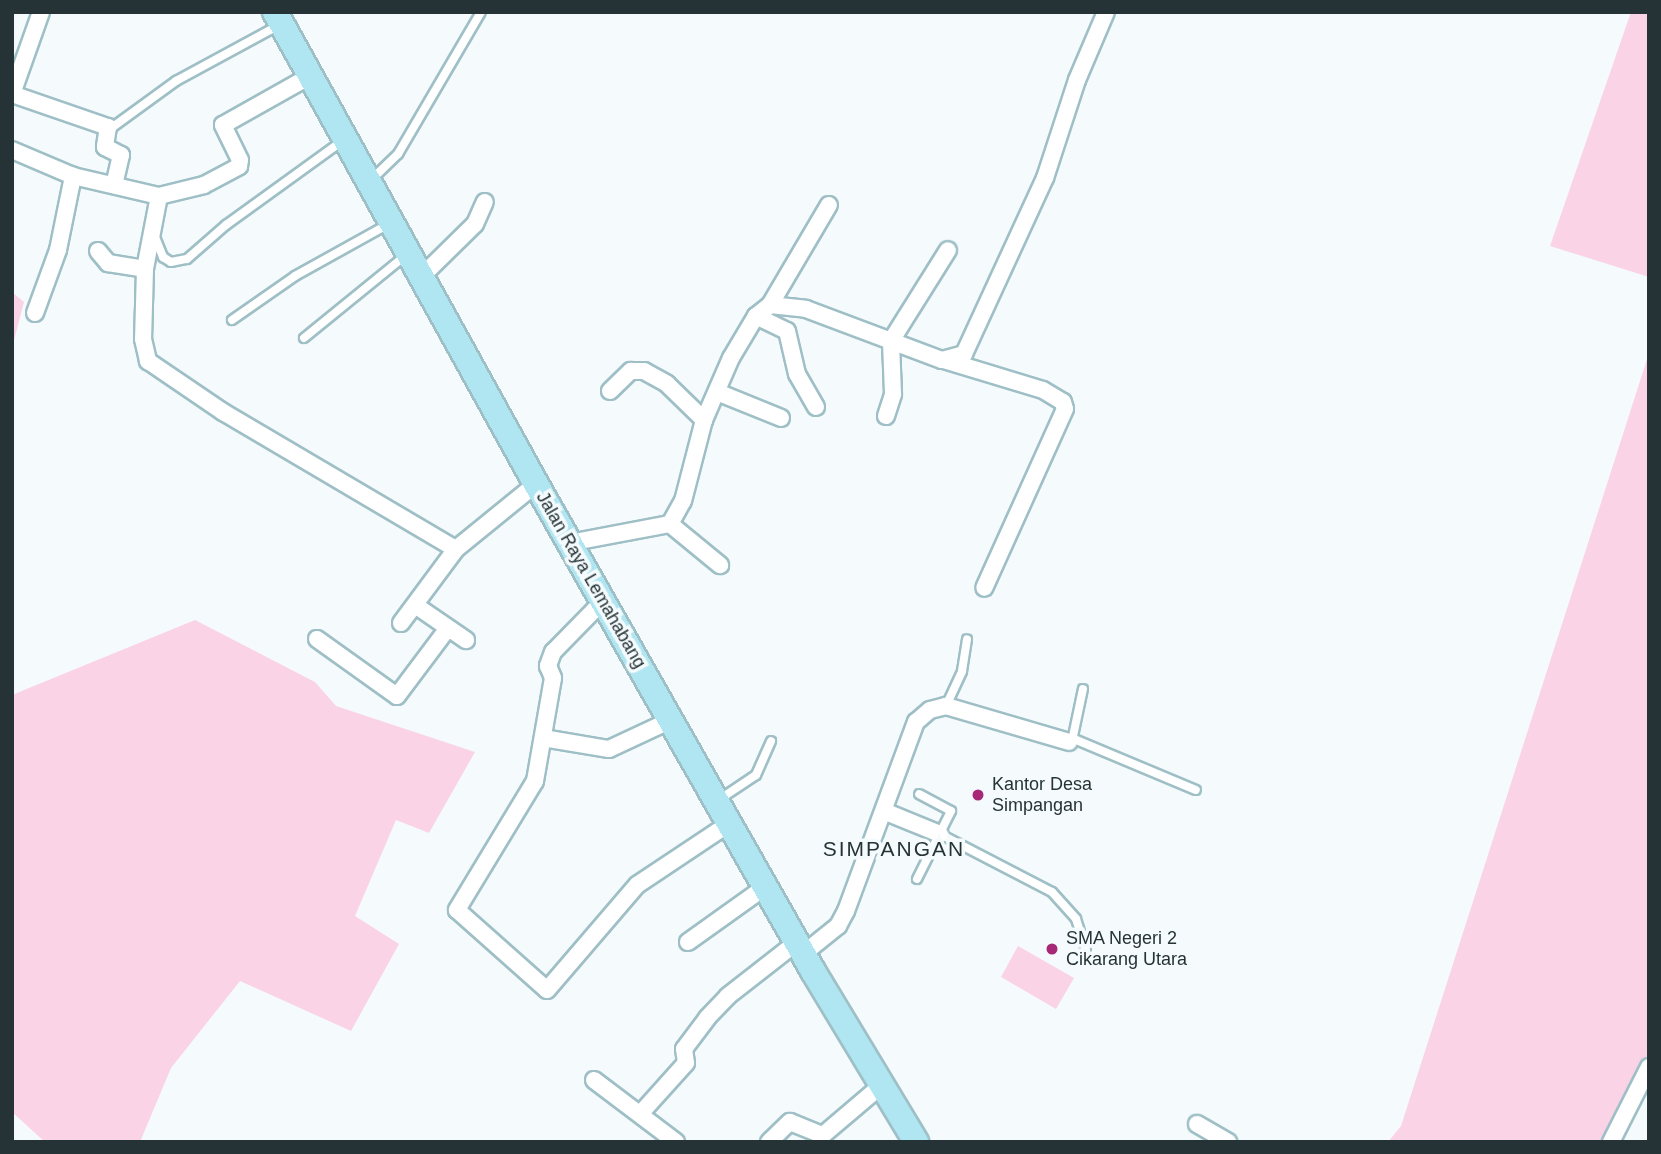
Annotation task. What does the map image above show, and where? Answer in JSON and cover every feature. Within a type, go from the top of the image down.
[{"type":"main road","name":"Jalan Raya Lemahabang","points":[[278,18],[569,543],[800,948],[916,1142]]},
{"type":"street","points":[[41,12],[12,94],[110,129],[105,147],[121,155],[114,185]]},
{"type":"street","points":[[942,360],[964,354],[971,347],[1045,177],[1077,80],[1106,12]]},
{"type":"street","points":[[12,150],[73,176],[159,196],[204,185],[239,166],[240,160],[223,125],[310,76]]},
{"type":"street","points":[[35,313],[58,250],[73,176]]},
{"type":"street","points":[[159,196],[145,269],[143,340],[148,361],[223,412],[456,549]]},
{"type":"street","points":[[420,278],[475,224],[485,202]]},
{"type":"street","points":[[670,524],[682,501],[705,420],[731,358],[756,316],[770,305],[829,205]]},
{"type":"street","points":[[886,416],[893,394],[891,341],[948,250]]},
{"type":"street","points":[[98,251],[108,263],[145,269]]},
{"type":"street","points":[[770,305],[796,306],[942,360],[1043,390],[1063,402],[1065,409],[984,588]]},
{"type":"street","points":[[756,316],[787,331],[797,373],[816,407]]},
{"type":"street","points":[[610,391],[631,371],[643,371],[667,384],[705,420]]},
{"type":"street","points":[[717,392],[781,418]]},
{"type":"street","points":[[401,623],[456,549],[536,484]]},
{"type":"street","points":[[569,543],[670,524]]},
{"type":"street","points":[[670,524],[720,565]]},
{"type":"street","points":[[603,601],[553,652],[543,738],[534,781],[457,910],[547,990],[637,885],[730,823]]},
{"type":"street","points":[[415,606],[467,640]]},
{"type":"street","points":[[317,639],[397,696],[448,628]]},
{"type":"street","points":[[641,1113],[686,1063],[684,1049],[721,1003],[800,948],[838,926],[886,812],[916,722],[930,710],[946,706],[1071,741]]},
{"type":"street","points":[[543,738],[609,749],[671,720]]},
{"type":"street","points":[[886,812],[940,834]]},
{"type":"street","points":[[688,942],[765,887]]},
{"type":"street","points":[[1611,1142],[1645,1085],[1649,1068]]},
{"type":"street","points":[[594,1080],[676,1142]]},
{"type":"street","points":[[769,1142],[790,1122],[823,1135],[882,1086]]},
{"type":"street","points":[[1197,1124],[1228,1142]]},
{"type":"lane","points":[[368,183],[398,154],[481,12]]},
{"type":"lane","points":[[110,129],[176,81],[278,18]]},
{"type":"lane","points":[[152,229],[163,257],[171,262],[187,259],[226,225],[344,140]]},
{"type":"lane","points":[[232,320],[295,276],[390,224]]},
{"type":"lane","points":[[304,338],[407,254]]},
{"type":"lane","points":[[946,706],[962,671],[967,639]]},
{"type":"lane","points":[[1083,689],[1071,741],[1196,790]]},
{"type":"lane","points":[[717,800],[756,775],[771,741]]},
{"type":"lane","points":[[917,879],[950,808],[919,794]]},
{"type":"lane","points":[[940,834],[1052,892],[1076,919],[1086,949]]},
{"type":"shaded area","points":[[1631,12],[1649,12],[1649,277],[1550,246]]},
{"type":"shaded area","points":[[12,292],[24,302],[12,348]]},
{"type":"shaded area","points":[[1649,353],[1649,1051],[1602,1142],[1388,1142],[1401,1126]]},
{"type":"shaded area","points":[[195,620],[315,682],[336,706],[475,752],[429,833],[396,820],[355,916],[399,944],[351,1031],[240,981],[171,1068],[140,1142],[45,1142],[12,1112],[12,695]]},
{"type":"shaded area","points":[[1018,946],[1074,978],[1056,1009],[1001,977]]},
{"type":"place","name":"Kantor Desa Simpangan","points":[[978,795]]},
{"type":"place","name":"SMA Negeri 2 Cikarang Utara","points":[[1052,949]]},
{"type":"district","name":"SIMPANGAN","points":[[894,849]]}]
